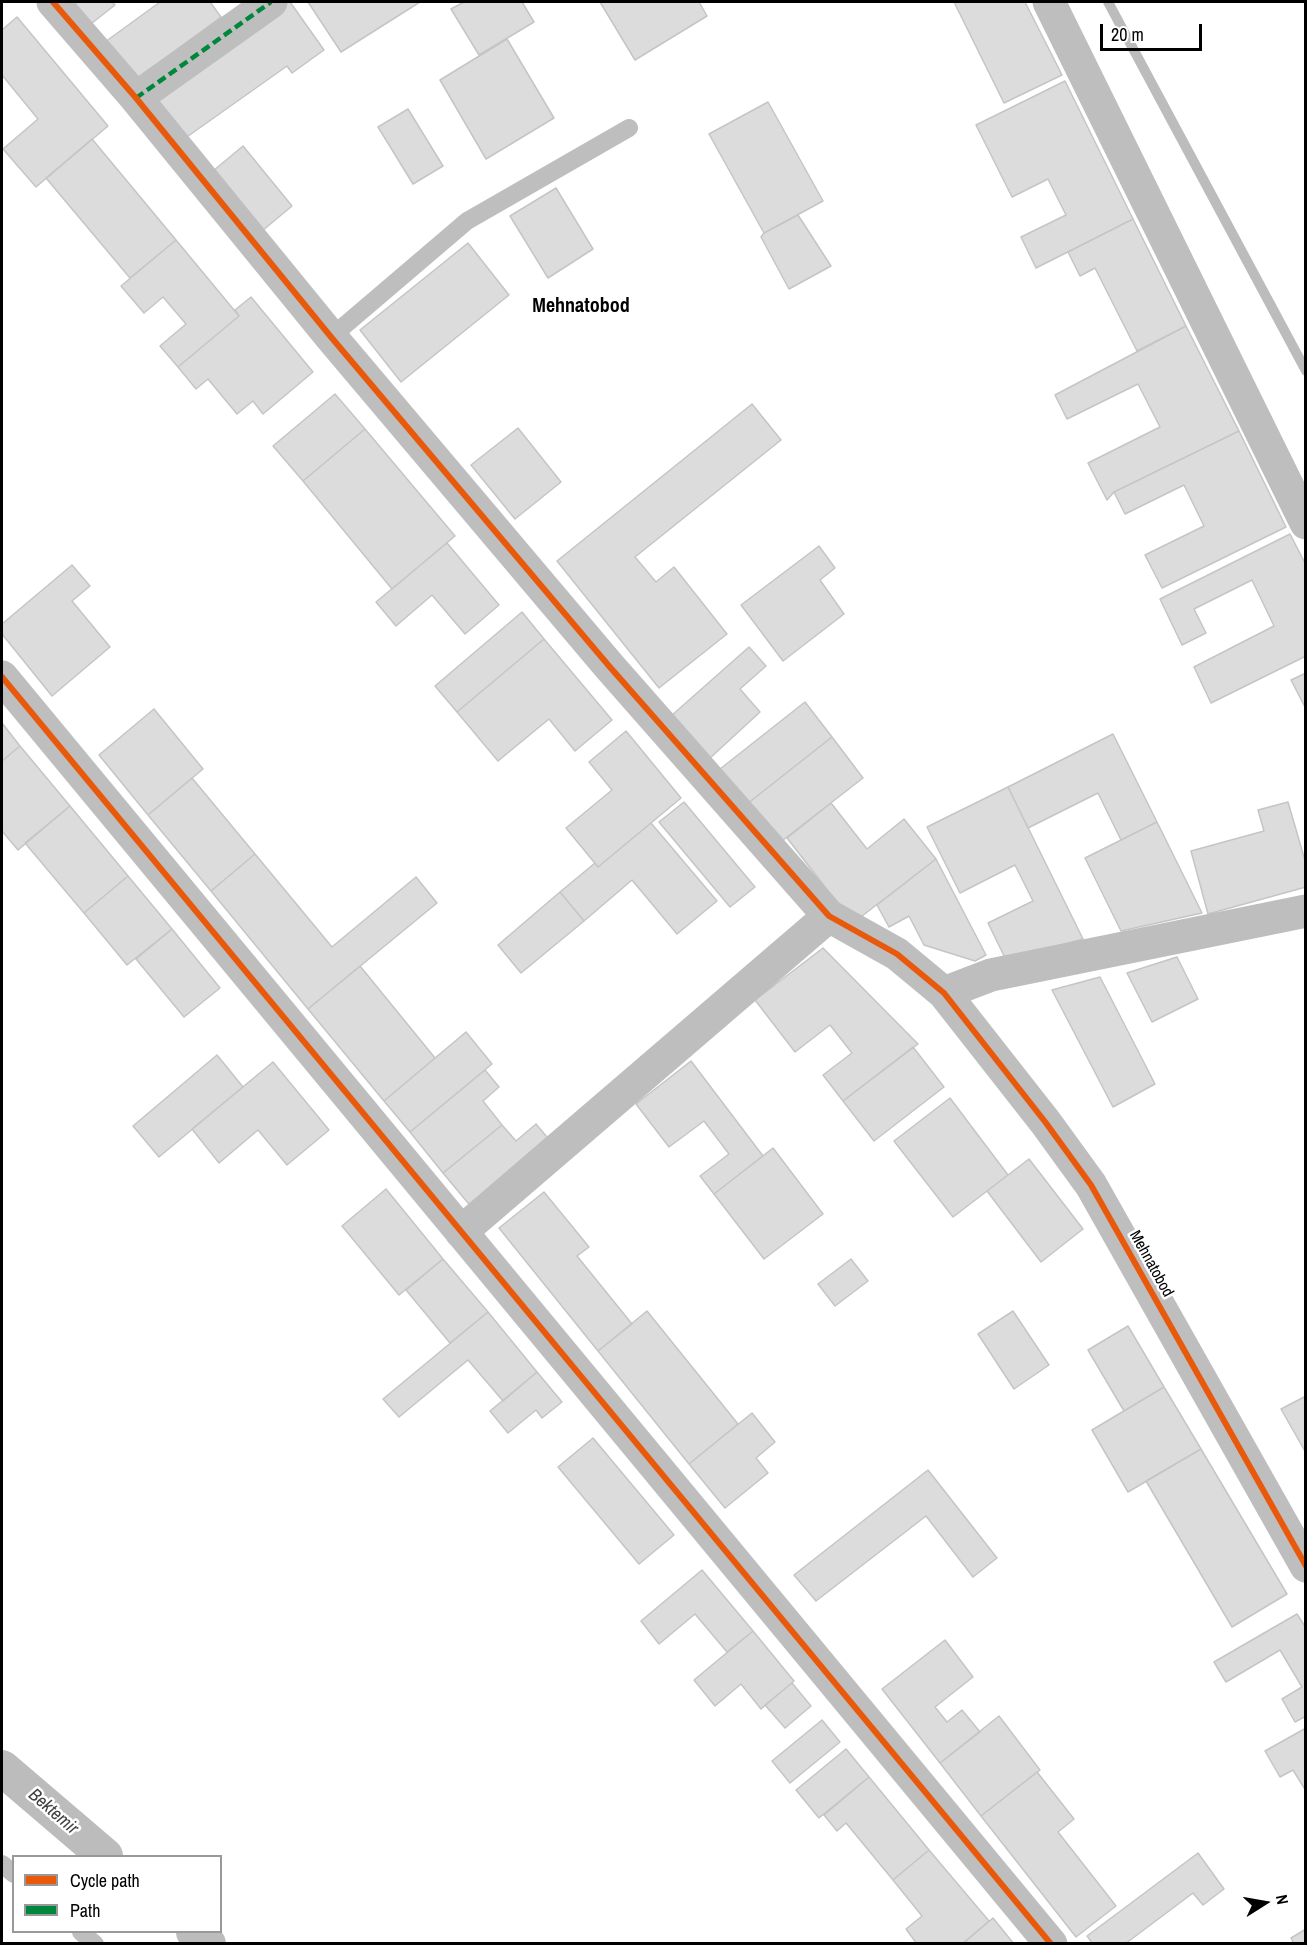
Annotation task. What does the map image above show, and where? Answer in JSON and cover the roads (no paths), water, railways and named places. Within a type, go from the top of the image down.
[{"type":"street","name":"Mehnatobod","points":[[53,2],[136,98],[331,337],[609,666],[829,916],[897,954],[944,993],[1046,1123],[1091,1185],[1305,1566]]},
{"type":"street","points":[[136,98],[271,2]]},
{"type":"street","points":[[1049,2],[1305,523]]},
{"type":"street","points":[[2,677],[1051,1944]]},
{"type":"street","points":[[944,993],[991,975],[1305,911]]},
{"type":"street","points":[[461,1232],[829,916]]},
{"type":"lane","points":[[331,337],[467,221],[629,128]]},
{"type":"lane","points":[[82,1933],[95,1944]]},
{"type":"waterway","points":[[1108,2],[1306,371]]},
{"type":"waterway","name":"Bektemir","points":[[2,1768],[104,1855]]},
{"type":"waterway","name":"Bektemir","points":[[195,1933],[208,1944]]},
{"type":"district","name":"Mehnatobod","points":[[581,307]]}]
